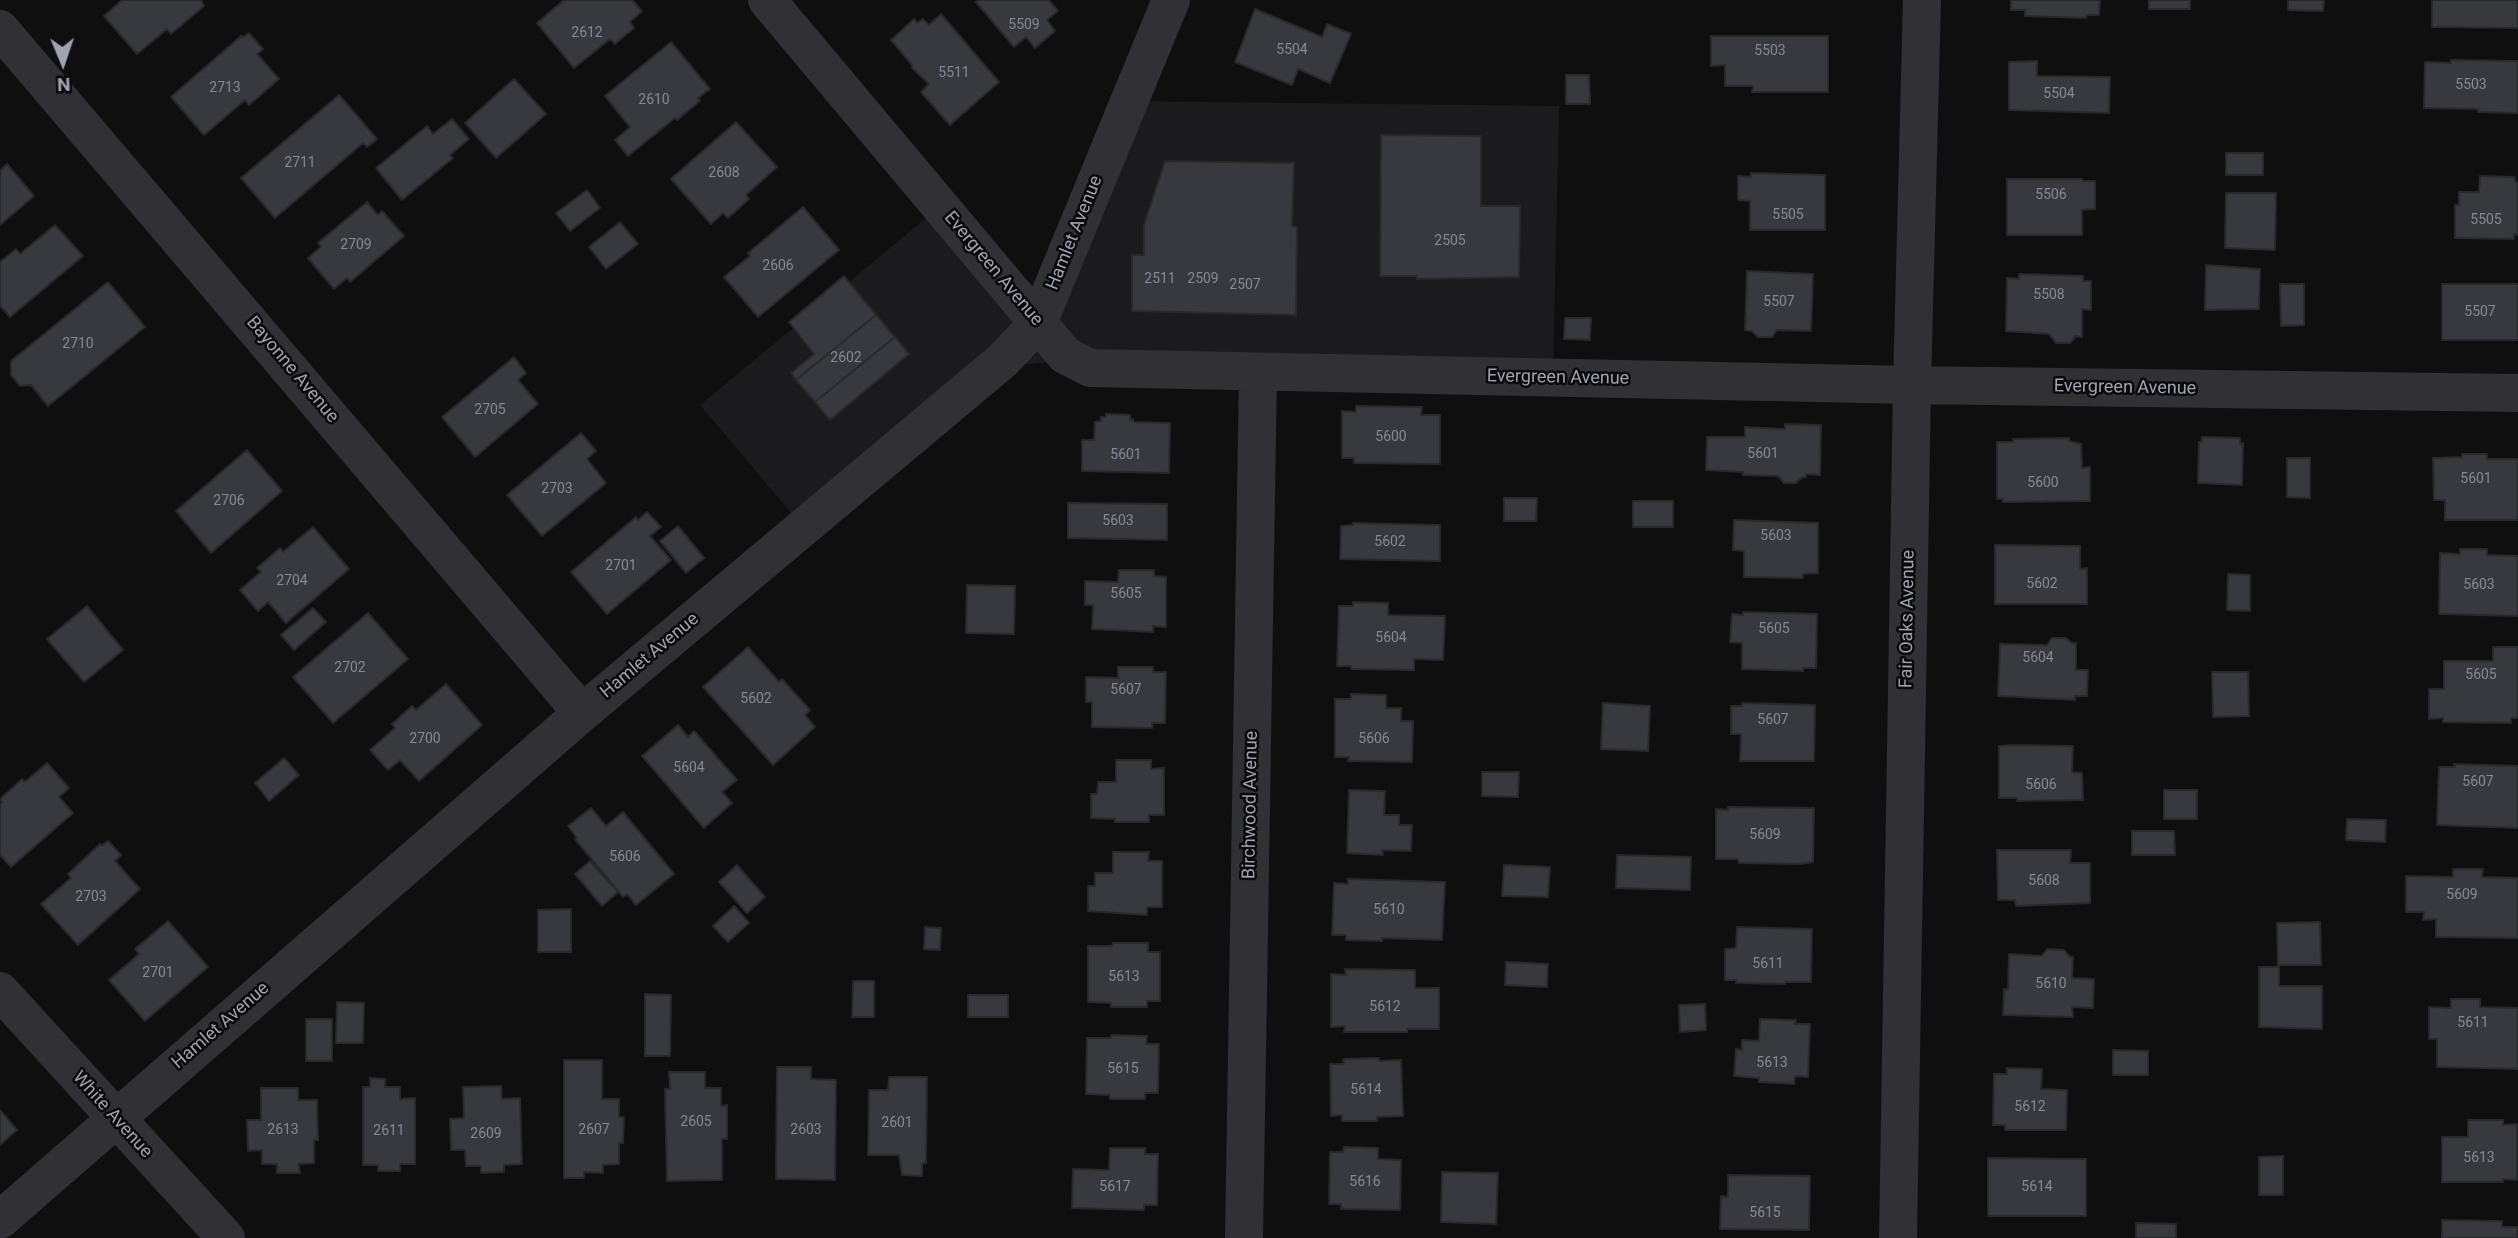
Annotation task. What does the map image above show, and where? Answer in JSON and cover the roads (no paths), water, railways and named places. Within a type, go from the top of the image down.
[{"type":"street","name":"Evergreen Avenue","points":[[767,0],[1065,355],[1090,368],[1912,385],[2518,393]]},
{"type":"street","name":"Hamlet Avenue","points":[[0,1220],[582,713],[1003,360],[1038,323],[1171,0]]},
{"type":"street","name":"Fair Oaks Avenue","points":[[1898,1238],[1912,385],[1922,0]]},
{"type":"street","name":"Bayonne Avenue","points":[[0,29],[582,713]]},
{"type":"street","name":"Birchwood Avenue","points":[[1244,1238],[1258,372]]},
{"type":"street","name":"White Avenue","points":[[0,991],[114,1119],[226,1238]]}]
